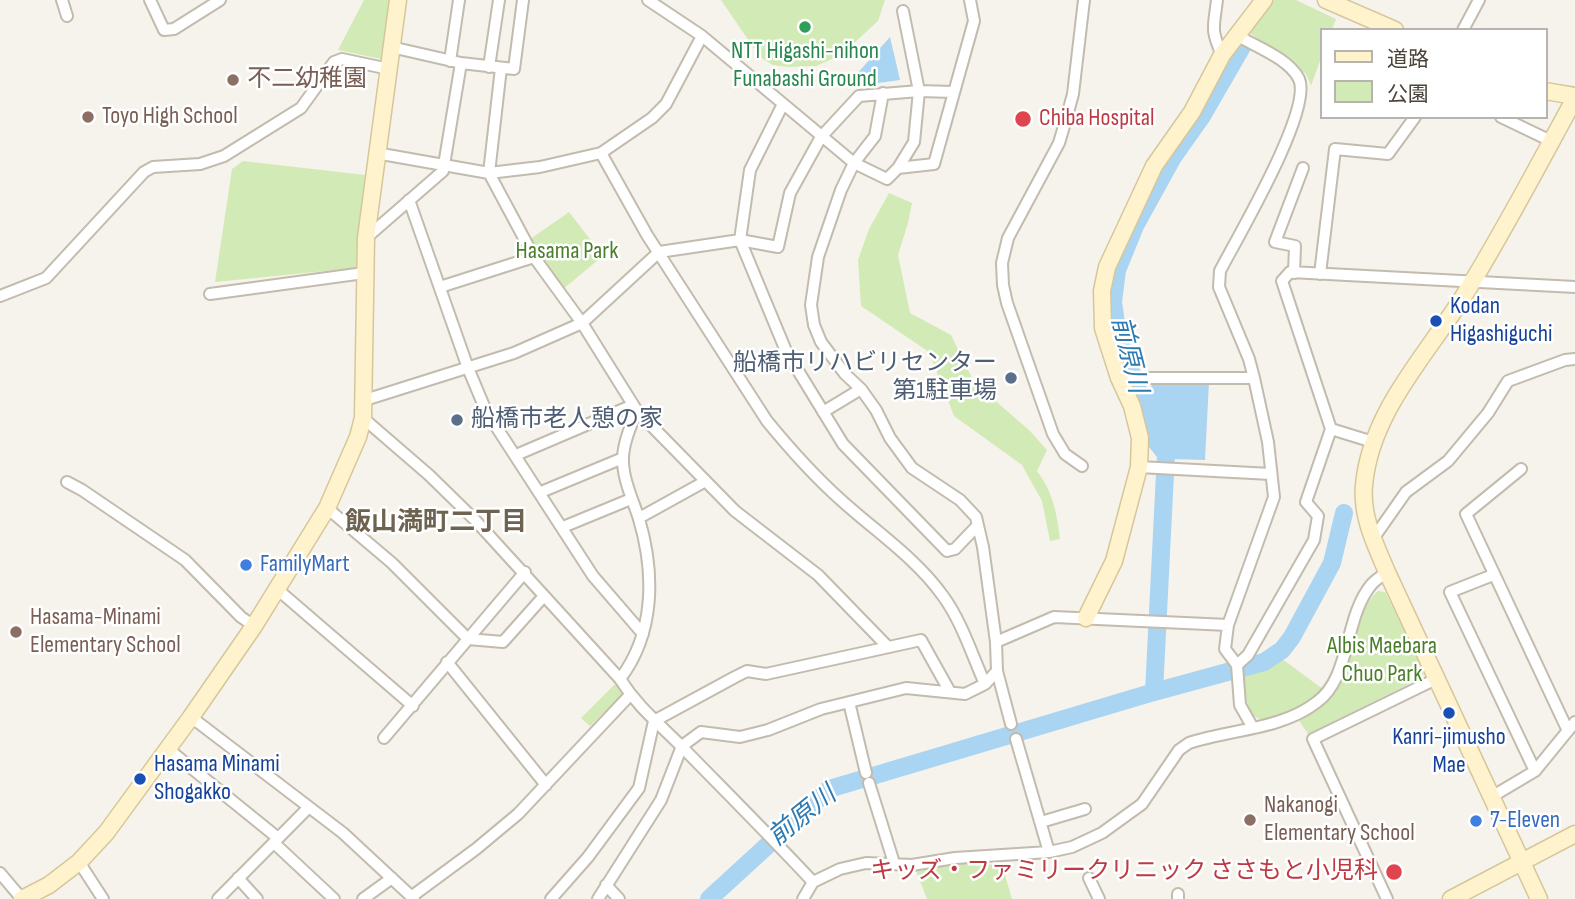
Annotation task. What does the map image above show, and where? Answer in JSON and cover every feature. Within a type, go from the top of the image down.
[{"type":"street","points":[[62,0],[67,16]]},
{"type":"street","points":[[150,0],[164,30],[174,29],[220,0]]},
{"type":"street","points":[[0,873],[22,899],[48,885],[79,862],[106,833],[254,626],[327,508],[358,437],[363,418],[366,238],[398,0]]},
{"type":"street","points":[[366,238],[443,171],[459,0]]},
{"type":"street","points":[[489,67],[499,0]]},
{"type":"street","points":[[391,47],[455,62],[514,69],[523,0]]},
{"type":"street","points":[[648,0],[702,36],[854,163],[887,180],[914,142],[919,91],[903,12]]},
{"type":"street","points":[[898,168],[934,164],[974,21],[970,0]]},
{"type":"street","points":[[1082,466],[1065,453],[1049,426],[1007,303],[1002,275],[1008,238],[1059,143],[1073,94],[1084,0]]},
{"type":"street","points":[[1217,0],[1213,30],[1214,39],[1222,55]]},
{"type":"street","points":[[1086,618],[1114,561],[1139,467],[1140,438],[1132,406],[1103,328],[1102,291],[1107,267],[1154,166],[1192,112],[1222,55],[1264,0]]},
{"type":"street","points":[[1326,0],[1390,28]]},
{"type":"street","points":[[1464,28],[1479,0]]},
{"type":"street","points":[[376,153],[489,173],[540,167],[601,153],[652,118],[666,104],[702,36]]},
{"type":"street","points":[[1238,36],[1289,66],[1300,81],[1301,102],[1288,140],[1220,271],[1219,287],[1249,359],[1254,378],[1268,442],[1274,497],[1228,625],[1225,649],[1237,665],[1240,705],[1253,728]]},
{"type":"street","points":[[0,296],[46,278],[97,226],[144,172],[153,167],[200,164],[224,156],[301,108],[334,62],[342,59],[389,69]]},
{"type":"street","points":[[501,68],[489,173],[534,257],[582,323],[635,408],[734,511],[818,575],[888,647]]},
{"type":"street","points":[[365,400],[514,353],[582,323],[659,253],[740,240],[778,247],[790,193],[821,136],[859,96],[919,91],[954,92]]},
{"type":"street","points":[[1539,899],[1387,572],[1364,510],[1363,496],[1365,473],[1373,442],[1385,412],[1472,282],[1575,97],[1547,91]]},
{"type":"street","points":[[883,93],[875,136],[854,163],[841,190],[818,257],[811,305],[814,325],[821,342],[845,374],[861,389],[876,410],[890,438],[912,468],[960,500],[976,517],[983,547],[996,642],[997,671],[1011,724]]},
{"type":"street","points":[[783,104],[750,170],[740,240],[786,351],[844,444],[947,551],[955,549],[977,526]]},
{"type":"street","points":[[1320,274],[1335,149],[1388,154],[1414,119]]},
{"type":"street","points":[[1505,119],[1551,141]]},
{"type":"street","points":[[601,153],[627,202],[748,392],[789,448],[840,499],[898,548],[942,596],[957,620],[985,684]]},
{"type":"street","points":[[1294,273],[1295,246],[1275,242],[1303,168]]},
{"type":"street","points":[[410,200],[468,368],[486,411],[593,576],[643,634]]},
{"type":"street","points":[[440,287],[534,257]]},
{"type":"street","points":[[1237,665],[1248,655],[1314,540],[1318,516],[1306,502],[1331,429],[1282,281],[1290,272],[1575,287]]},
{"type":"street","points":[[210,293],[364,273]]},
{"type":"street","points":[[1373,538],[1406,492],[1448,461],[1488,413],[1508,381],[1565,360],[1575,359]]},
{"type":"street","points":[[1119,377],[1254,378]]},
{"type":"street","points":[[823,412],[861,389]]},
{"type":"street","points":[[516,455],[635,408]]},
{"type":"street","points":[[620,679],[632,663],[649,612],[645,543],[631,499],[623,458],[635,408]]},
{"type":"street","points":[[363,418],[429,475],[525,572],[654,721],[682,746],[813,882]]},
{"type":"street","points":[[1331,429],[1373,442]]},
{"type":"street","points":[[541,492],[623,458]]},
{"type":"street","points":[[1139,467],[1271,474]]},
{"type":"street","points":[[1493,796],[1535,771],[1572,727],[1493,575],[1465,514],[1521,469]]},
{"type":"street","points":[[67,482],[82,489],[185,560],[241,617],[254,626]]},
{"type":"street","points":[[639,518],[704,482]]},
{"type":"street","points":[[563,527],[631,499]]},
{"type":"street","points":[[327,508],[392,563],[468,639],[503,642],[544,596]]},
{"type":"street","points":[[384,738],[525,572]]},
{"type":"street","points":[[803,899],[813,882],[840,869],[866,863],[912,864],[955,858],[1049,852],[1072,847],[1102,834],[1142,804],[1179,750],[1189,743],[1295,715],[1319,701],[1327,692],[1339,667],[1358,607],[1371,585],[1387,572]]},
{"type":"street","points":[[1493,575],[1450,592],[1535,771]]},
{"type":"street","points":[[277,589],[413,706]]},
{"type":"street","points":[[996,642],[1054,617],[1228,625]]},
{"type":"street","points":[[551,899],[588,857],[639,788],[654,721],[747,671],[766,674],[921,640],[950,692]]},
{"type":"street","points":[[447,662],[546,785]]},
{"type":"street","points":[[598,899],[661,800],[682,746],[701,732],[740,737],[849,702],[906,688],[965,694],[985,684],[997,671]]},
{"type":"street","points":[[1387,899],[1313,738],[1438,678]]},
{"type":"street","points":[[191,717],[343,833],[413,898],[518,814],[630,695]]},
{"type":"street","points":[[849,702],[867,778],[894,863]]},
{"type":"street","points":[[1016,740],[1049,852]]},
{"type":"street","points":[[168,749],[276,841],[334,899]]},
{"type":"street","points":[[218,899],[309,807]]},
{"type":"street","points":[[1041,822],[1086,809]]},
{"type":"street","points":[[1451,899],[1575,834]]},
{"type":"street","points":[[79,862],[103,899]]},
{"type":"street","points":[[239,878],[257,899]]},
{"type":"street","points":[[363,899],[392,878]]},
{"type":"street","points":[[1088,878],[1099,899]]},
{"type":"street","points":[[606,885],[619,899]]},
{"type":"green space","points":[[364,0],[389,0],[381,59],[338,50]]},
{"type":"green space","name":"NTT Higashi-nihon Funabashi Ground","points":[[721,0],[885,0],[878,21],[841,55],[816,66],[788,67],[773,65],[760,57]]},
{"type":"green space","points":[[1274,0],[1296,0],[1336,19],[1333,28],[1320,28],[1320,61],[1311,86],[1306,74],[1250,33]]},
{"type":"green space","points":[[243,161],[365,175],[356,268],[215,282],[232,169]]},
{"type":"green space","points":[[889,193],[912,203],[898,255],[910,313],[951,335],[974,382],[1030,431],[1047,450],[1037,471],[1053,504],[1060,539],[1050,541],[1042,501],[1022,465],[954,416],[929,352],[861,306],[858,260],[869,229]]},
{"type":"green space","name":"Hasama Park","points":[[569,212],[603,256],[562,290],[529,240]]},
{"type":"green space","name":"Albis Maebara Chuo Park","points":[[1378,591],[1385,592],[1424,668],[1423,677],[1308,734],[1292,710],[1264,719],[1253,714],[1247,700],[1243,670],[1265,664],[1278,656],[1334,694],[1364,610]]},
{"type":"green space","points":[[615,684],[625,693],[590,726],[581,718]]},
{"type":"green space","points":[[956,863],[1002,865],[1012,899],[927,899],[915,868]]},
{"type":"water","points":[[890,37],[900,80],[863,85],[854,77]]},
{"type":"water","points":[[1152,381],[1209,382],[1205,460],[1172,459],[1169,446],[1153,427],[1143,393],[1151,390]]},
{"type":"waterway","name":"前原川","points":[[709,899],[829,789],[1154,692],[1166,454],[1150,434],[1144,405],[1118,338],[1113,302],[1117,270],[1135,226],[1173,157],[1202,116],[1243,45]]},
{"type":"waterway","name":"前原川","points":[[1154,692],[1264,662],[1282,650],[1292,637],[1332,563],[1344,513]]},
{"type":"place","name":"NTT Higashi-nihon Funabashi Ground","points":[[805,27]]},
{"type":"place","name":"不二幼稚園","points":[[233,80]]},
{"type":"place","name":"Toyo High School","points":[[88,117]]},
{"type":"place","name":"Chiba Hospital","points":[[1023,119]]},
{"type":"place","name":"Kodan Higashiguchi","points":[[1436,321]]},
{"type":"place","name":"船橋市リハビリセンター 第1駐車場","points":[[1011,378]]},
{"type":"place","name":"船橋市老人憩の家","points":[[457,420]]},
{"type":"place","name":"FamilyMart","points":[[246,565]]},
{"type":"place","name":"Hasama-Minami Elementary School","points":[[16,632]]},
{"type":"place","name":"Kanri-jimusho Mae","points":[[1449,713]]},
{"type":"place","name":"Hasama Minami Shogakko","points":[[140,779]]},
{"type":"place","name":"Nakanogi Elementary School","points":[[1250,820]]},
{"type":"place","name":"7-Eleven","points":[[1476,821]]},
{"type":"place","name":"キッズ・ファミリークリニック ささもと小児科","points":[[1394,872]]},
{"type":"district","name":"飯山満町二丁目","points":[[436,523]]}]
